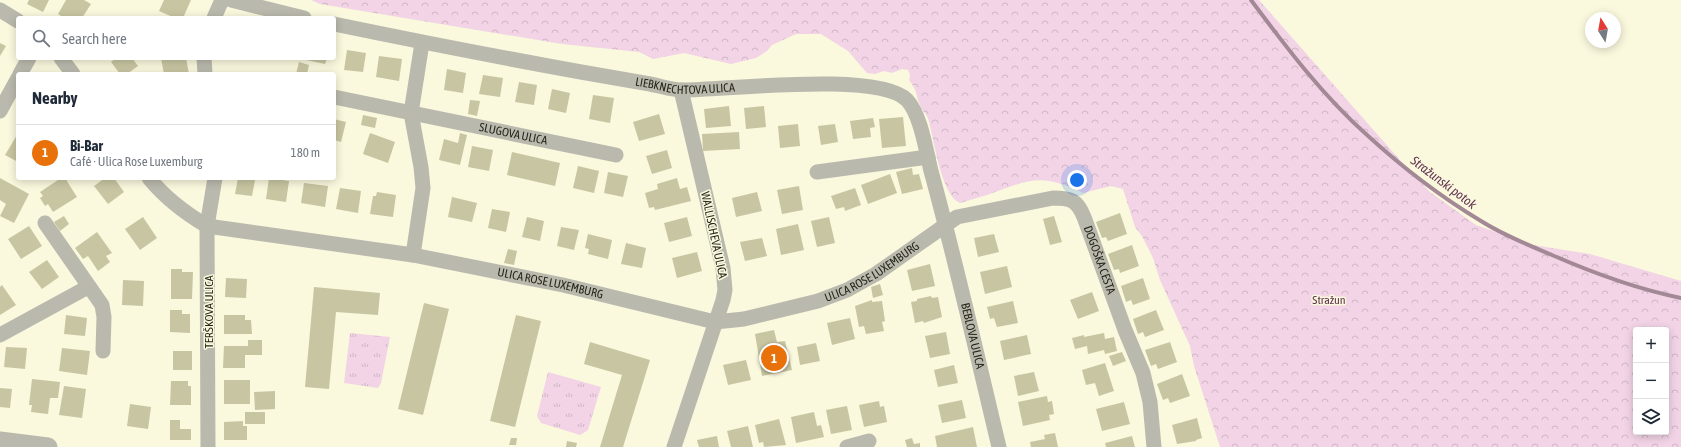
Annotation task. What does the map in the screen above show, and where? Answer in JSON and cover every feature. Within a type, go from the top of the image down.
[{"type":"street","points":[[215,16],[222,0]]},
{"type":"street","points":[[231,0],[296,16]]},
{"type":"street","points":[[0,10],[16,20]]},
{"type":"street","name":"LIEBKNECHTOVA ULICA","points":[[336,24],[422,43],[681,90],[793,84],[868,86],[888,89],[907,101],[915,112],[946,224]]},
{"type":"street","points":[[413,255],[423,188],[421,167],[411,113],[422,43]]},
{"type":"street","points":[[21,72],[28,60]]},
{"type":"street","points":[[62,60],[72,72]]},
{"type":"street","points":[[204,60],[205,72]]},
{"type":"street","points":[[0,111],[16,82]]},
{"type":"street","name":"WALLISCHEVA ULICA","points":[[674,447],[725,290],[723,268],[681,90]]},
{"type":"street","name":"SLUGOVA ULICA","points":[[336,97],[616,155]]},
{"type":"street","points":[[817,172],[928,157]]},
{"type":"street","name":"ULICA ROSE LUXEMBURG","points":[[151,180],[169,200],[188,215],[208,226],[413,255],[563,285],[715,322],[759,316],[818,301],[847,290],[876,274],[946,224]]},
{"type":"street","name":"TERŠKOVA ULICA","points":[[208,447],[208,226],[215,180]]},
{"type":"street","name":"DOGOŠKA CESTA","points":[[946,224],[957,217],[1053,198],[1068,198],[1079,206],[1143,373],[1150,402],[1154,447]]},
{"type":"street","points":[[46,223],[88,287],[102,305],[104,317],[103,351]]},
{"type":"street","name":"BEBLOVA ULICA","points":[[946,224],[999,447]]},
{"type":"street","points":[[0,335],[88,287]]},
{"type":"street","points":[[0,441],[48,447]]},
{"type":"street","points":[[847,447],[869,441]]},
{"type":"green space","name":"Stražun","points":[[311,0],[1259,0],[1407,168],[1430,192],[1476,225],[1533,245],[1590,254],[1681,281],[1681,447],[1220,447],[1194,366],[1190,346],[1160,280],[1153,258],[1142,236],[1135,227],[1123,189],[1111,186],[1083,193],[1056,182],[1035,180],[1014,185],[960,203],[953,198],[943,178],[928,118],[921,107],[915,90],[909,80],[910,75],[908,70],[902,69],[892,73],[884,71],[875,74],[867,73],[848,51],[821,34],[796,34],[772,45],[767,51],[756,58],[731,64],[684,53],[653,59],[639,52],[562,44],[320,4]]},
{"type":"green space","points":[[350,333],[390,337],[381,383],[378,388],[344,383]]},
{"type":"green space","points":[[548,372],[601,387],[588,430],[580,435],[541,423],[537,416]]},
{"type":"building","points":[[29,0],[49,0],[43,12],[27,4]]},
{"type":"building","points":[[66,0],[84,0],[91,4],[83,16],[61,16],[58,14]]},
{"type":"building","points":[[164,0],[191,0],[184,16],[170,16],[159,11]]},
{"type":"building","points":[[0,43],[6,46],[0,56]]},
{"type":"building","points":[[347,50],[366,53],[363,72],[344,70]]},
{"type":"building","points":[[379,56],[402,59],[399,81],[376,77]]},
{"type":"building","points":[[114,60],[134,60],[138,66],[130,72],[118,72],[111,62]]},
{"type":"building","points":[[161,60],[186,60],[189,72],[164,72]]},
{"type":"building","points":[[306,60],[326,60],[325,64]]},
{"type":"building","points":[[299,62],[309,65],[307,72],[296,72]]},
{"type":"building","points":[[447,69],[466,73],[463,93],[444,90]]},
{"type":"building","points":[[483,75],[503,78],[500,97],[479,94]]},
{"type":"building","points":[[519,82],[537,85],[534,105],[515,102]]},
{"type":"building","points":[[552,89],[570,93],[566,113],[548,109]]},
{"type":"building","points":[[593,95],[614,98],[610,123],[589,119]]},
{"type":"building","points":[[470,100],[480,101],[477,116],[468,114]]},
{"type":"building","points":[[729,106],[731,126],[706,128],[704,109]]},
{"type":"building","points":[[764,106],[766,127],[746,129],[744,108]]},
{"type":"building","points":[[659,114],[665,134],[639,141],[633,122]]},
{"type":"building","points":[[363,115],[377,118],[375,128],[361,125]]},
{"type":"building","points":[[903,117],[906,146],[882,148],[879,119]]},
{"type":"building","points":[[873,118],[875,127],[870,128],[871,137],[853,139],[850,121]]},
{"type":"building","points":[[336,120],[346,122],[341,142],[336,141]]},
{"type":"building","points":[[798,124],[800,146],[780,148],[778,126]]},
{"type":"building","points":[[835,124],[838,142],[821,145],[818,126]]},
{"type":"building","points":[[739,132],[740,149],[703,151],[702,134]]},
{"type":"building","points":[[370,133],[395,142],[388,163],[363,154]]},
{"type":"building","points":[[460,133],[467,135],[460,165],[439,160],[444,139],[458,143]]},
{"type":"building","points":[[16,137],[16,161],[5,155]]},
{"type":"building","points":[[472,146],[493,150],[489,171],[468,167]]},
{"type":"building","points":[[667,150],[672,168],[652,174],[646,156]]},
{"type":"building","points":[[512,152],[560,163],[555,186],[507,175]]},
{"type":"building","points":[[578,166],[599,171],[594,193],[573,188]]},
{"type":"building","points":[[912,168],[913,175],[919,174],[923,189],[902,194],[896,172]]},
{"type":"building","points":[[608,172],[628,176],[623,197],[604,193]]},
{"type":"building","points":[[890,174],[897,193],[868,204],[861,185]]},
{"type":"building","points":[[0,178],[29,194],[14,223],[0,216],[6,204],[0,200]]},
{"type":"building","points":[[677,178],[680,189],[687,187],[691,201],[655,210],[654,207],[649,208],[645,193],[658,189],[657,184]]},
{"type":"building","points":[[58,180],[66,180],[77,197],[53,212],[48,204],[45,206],[40,198],[43,196],[40,192]]},
{"type":"building","points":[[102,180],[115,180],[124,192],[108,204],[94,186]]},
{"type":"building","points":[[238,180],[255,180],[252,196],[235,194]]},
{"type":"building","points":[[269,180],[289,181],[286,202],[266,199]]},
{"type":"building","points":[[304,183],[328,186],[325,207],[301,203]]},
{"type":"building","points":[[799,186],[803,210],[782,214],[777,190]]},
{"type":"building","points":[[340,188],[361,191],[358,213],[336,209]]},
{"type":"building","points":[[855,188],[861,205],[845,211],[844,207],[836,209],[831,196]]},
{"type":"building","points":[[377,192],[396,195],[393,217],[370,214],[373,196],[376,196]]},
{"type":"building","points":[[757,192],[762,211],[736,217],[732,198]]},
{"type":"building","points":[[452,197],[477,203],[472,222],[448,217]]},
{"type":"building","points":[[492,209],[510,212],[506,232],[488,228]]},
{"type":"building","points":[[1120,213],[1127,234],[1108,241],[1106,237],[1102,238],[1096,222]]},
{"type":"building","points":[[64,216],[69,224],[60,231],[54,222]]},
{"type":"building","points":[[1054,216],[1062,242],[1050,245],[1043,219]]},
{"type":"building","points":[[143,217],[157,238],[140,250],[125,229]]},
{"type":"building","points":[[527,217],[544,221],[540,241],[522,237]]},
{"type":"building","points":[[687,217],[692,236],[669,242],[664,223]]},
{"type":"building","points":[[829,217],[835,243],[817,247],[811,221]]},
{"type":"building","points":[[798,224],[804,250],[781,255],[776,229]]},
{"type":"building","points":[[29,226],[42,246],[21,259],[8,239]]},
{"type":"building","points":[[561,227],[579,230],[574,250],[557,246]]},
{"type":"building","points":[[97,232],[112,253],[106,256],[110,262],[98,271],[88,256],[83,259],[75,248]]},
{"type":"building","points":[[588,234],[612,240],[608,259],[588,254],[589,249],[585,248]]},
{"type":"building","points":[[994,234],[999,252],[978,257],[974,238]]},
{"type":"building","points":[[762,238],[767,256],[745,261],[740,242]]},
{"type":"building","points":[[626,243],[646,248],[642,268],[621,264]]},
{"type":"building","points":[[1132,245],[1139,266],[1120,273],[1119,269],[1114,270],[1108,254]]},
{"type":"building","points":[[508,249],[517,251],[514,265],[504,263]]},
{"type":"building","points":[[697,252],[702,271],[677,278],[672,258]]},
{"type":"building","points":[[47,260],[59,277],[42,289],[29,272]]},
{"type":"building","points":[[930,264],[935,286],[912,291],[907,270]]},
{"type":"building","points":[[1007,266],[1012,287],[985,294],[980,272]]},
{"type":"building","points":[[171,269],[182,269],[182,272],[193,272],[192,299],[171,299]]},
{"type":"building","points":[[226,278],[247,279],[246,298],[225,297]]},
{"type":"building","points":[[1143,278],[1150,299],[1133,305],[1131,300],[1126,302],[1121,286]]},
{"type":"building","points":[[123,280],[144,281],[143,306],[122,305]]},
{"type":"building","points":[[880,284],[883,295],[873,298],[871,287]]},
{"type":"building","points":[[2,285],[16,305],[0,315],[0,287]]},
{"type":"building","points":[[314,287],[380,293],[378,315],[336,312],[329,389],[305,387]]},
{"type":"building","points":[[1092,292],[1099,311],[1078,319],[1070,300]]},
{"type":"building","points":[[931,296],[932,298],[938,297],[942,317],[924,323],[923,321],[915,323],[911,302]]},
{"type":"building","points":[[872,300],[872,302],[882,301],[885,321],[882,322],[884,331],[866,334],[864,326],[859,327],[855,306]]},
{"type":"building","points":[[1013,301],[1018,323],[997,327],[994,318],[990,319],[987,307]]},
{"type":"building","points":[[424,303],[449,309],[423,415],[398,409]]},
{"type":"building","points":[[170,310],[182,310],[182,314],[190,314],[190,333],[170,332]]},
{"type":"building","points":[[1156,310],[1164,330],[1145,337],[1143,332],[1138,334],[1133,319]]},
{"type":"building","points":[[66,315],[87,318],[85,336],[64,334]]},
{"type":"building","points":[[224,315],[245,315],[245,320],[251,320],[252,334],[224,334]]},
{"type":"building","points":[[516,315],[541,321],[515,427],[490,421]]},
{"type":"building","points":[[850,318],[855,339],[832,345],[827,323]]},
{"type":"building","points":[[774,330],[777,342],[785,341],[792,370],[762,376],[755,334]]},
{"type":"building","points":[[946,332],[950,354],[930,358],[925,336]]},
{"type":"building","points":[[1104,333],[1105,339],[1114,337],[1117,351],[1105,354],[1104,350],[1088,354],[1087,346],[1075,349],[1072,338]]},
{"type":"building","points":[[1027,335],[1031,354],[1004,360],[1000,341]]},
{"type":"building","points":[[248,340],[262,340],[262,355],[245,355],[245,368],[223,368],[224,346],[248,346]]},
{"type":"building","points":[[590,342],[650,360],[623,447],[600,447],[622,375],[584,364]]},
{"type":"building","points":[[1170,342],[1177,362],[1158,369],[1156,364],[1151,366],[1145,350]]},
{"type":"building","points":[[816,343],[820,361],[800,365],[797,347]]},
{"type":"building","points":[[6,347],[27,348],[25,369],[4,367]]},
{"type":"building","points":[[62,348],[90,351],[87,375],[59,371]]},
{"type":"building","points":[[173,351],[192,351],[192,370],[173,370]]},
{"type":"building","points":[[1122,352],[1126,361],[1113,366],[1109,356]]},
{"type":"building","points":[[746,360],[751,380],[728,385],[723,365]]},
{"type":"building","points":[[1105,363],[1114,391],[1099,396],[1095,383],[1086,385],[1082,370]]},
{"type":"building","points":[[954,365],[958,383],[938,387],[934,370]]},
{"type":"building","points":[[1034,372],[1039,391],[1018,396],[1014,376]]},
{"type":"building","points":[[1182,374],[1190,396],[1170,403],[1168,398],[1163,400],[1157,384]]},
{"type":"building","points":[[32,379],[60,382],[58,398],[50,398],[48,414],[31,412],[32,405],[29,405]]},
{"type":"building","points":[[224,380],[250,380],[250,404],[224,404]]},
{"type":"building","points":[[171,381],[188,381],[188,386],[191,386],[191,405],[170,405]]},
{"type":"building","points":[[64,386],[86,389],[82,418],[59,415]]},
{"type":"building","points":[[0,388],[12,389],[10,408],[0,407]]},
{"type":"building","points":[[275,391],[275,409],[255,410],[254,392]]},
{"type":"building","points":[[1047,396],[1048,402],[1052,401],[1054,414],[1049,415],[1050,420],[1023,426],[1018,402]]},
{"type":"building","points":[[962,400],[966,418],[942,423],[938,405]]},
{"type":"building","points":[[879,401],[880,407],[884,406],[887,422],[864,427],[859,405]]},
{"type":"building","points":[[1124,402],[1130,424],[1102,431],[1096,409]]},
{"type":"building","points":[[130,404],[151,407],[148,429],[127,426]]},
{"type":"building","points":[[847,406],[852,430],[831,434],[826,410]]},
{"type":"building","points":[[245,412],[265,412],[265,424],[245,424]]},
{"type":"building","points":[[814,412],[817,426],[821,425],[824,437],[796,443],[791,417]]},
{"type":"building","points":[[1197,418],[1202,438],[1196,441],[1177,444],[1172,425]]},
{"type":"building","points":[[779,419],[786,445],[764,447],[763,442],[759,443],[755,425]]},
{"type":"building","points":[[170,420],[180,420],[180,429],[191,429],[191,440],[170,440]]},
{"type":"building","points":[[243,421],[243,426],[247,426],[247,440],[224,440],[224,422]]},
{"type":"building","points":[[748,426],[753,447],[731,447],[727,431]]},
{"type":"building","points":[[973,427],[977,447],[937,447],[935,436]]},
{"type":"building","points":[[1055,433],[1058,447],[1031,447],[1030,442],[1045,439],[1044,435]]},
{"type":"building","points":[[717,436],[719,447],[699,447],[697,440]]},
{"type":"building","points":[[1132,436],[1135,447],[1106,447],[1105,443]]},
{"type":"building","points":[[511,438],[517,438],[516,445],[509,445]]},
{"type":"building","points":[[912,438],[914,444],[920,443],[920,447],[907,447],[905,440]]},
{"type":"building","points":[[567,441],[577,443],[576,447],[566,447]]},
{"type":"waterway","name":"Stražunski potok","points":[[1251,0],[1320,88],[1335,104],[1394,159],[1451,202],[1498,231],[1568,262],[1632,285],[1681,298]]},
{"type":"place","name":"Bi-Bar","points":[[774,358]]}]
